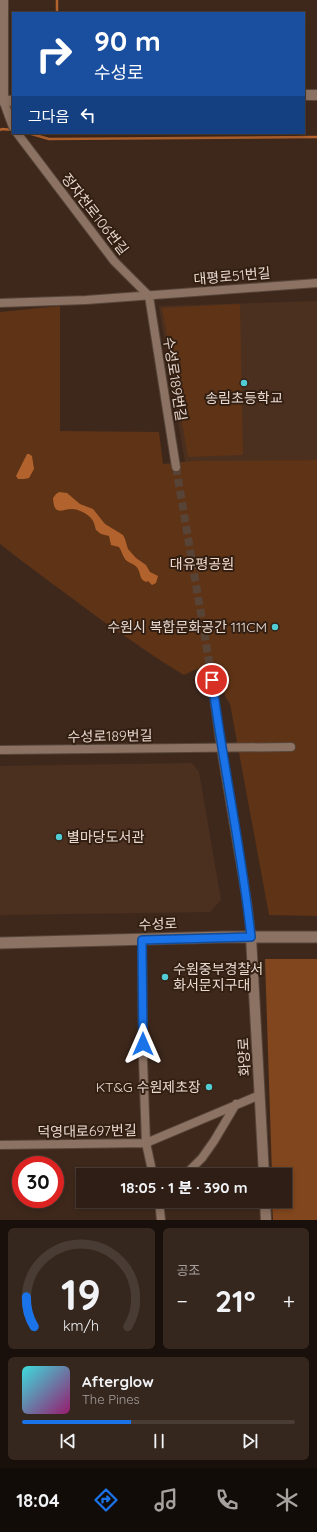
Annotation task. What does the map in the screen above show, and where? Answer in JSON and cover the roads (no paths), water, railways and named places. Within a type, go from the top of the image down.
[{"type":"main road","name":"수성로","points":[[0,943],[251,937],[317,937]]},
{"type":"street","points":[[3,0],[5,100],[12,124]]},
{"type":"street","points":[[305,95],[317,94]]},
{"type":"street","name":"정자천로106번길","points":[[18,134],[114,261],[149,296]]},
{"type":"street","name":"대평로51번길","points":[[0,303],[86,300],[317,283]]},
{"type":"street","name":"수성로189번길","points":[[149,296],[176,467]]},
{"type":"street","points":[[210,667],[221,748],[248,908],[251,937]]},
{"type":"street","name":"수성로189번길","points":[[0,750],[291,747]]},
{"type":"street","name":"화양로","points":[[251,937],[264,1168]]},
{"type":"street","points":[[142,940],[143,1060],[146,1143],[151,1168]]},
{"type":"street","name":"덕영대로697번길","points":[[0,1145],[146,1143],[260,1095]]},
{"type":"street","points":[[192,1168],[202,1158],[214,1141],[236,1104]]},
{"type":"street","points":[[160,1208],[161,1220]]},
{"type":"street","points":[[265,1208],[266,1220]]},
{"type":"waterway","points":[[57,0],[57,12]]},
{"type":"waterway","points":[[0,130],[12,130]]},
{"type":"waterway","points":[[32,134],[49,139],[317,137]]},
{"type":"tunnel","points":[[176,467],[210,667]]},
{"type":"place","name":"송림초등학교","points":[[244,383]]},
{"type":"place","name":"수원시 복합문화공간 111CM","points":[[275,627]]},
{"type":"place","name":"별마당도서관","points":[[59,837]]},
{"type":"place","name":"수원중부경찰서 화서문지구대","points":[[165,977]]},
{"type":"place","name":"KT&G 수원제초장","points":[[209,1087]]},
{"type":"park label","name":"대유평공원","points":[[202,564]]}]
